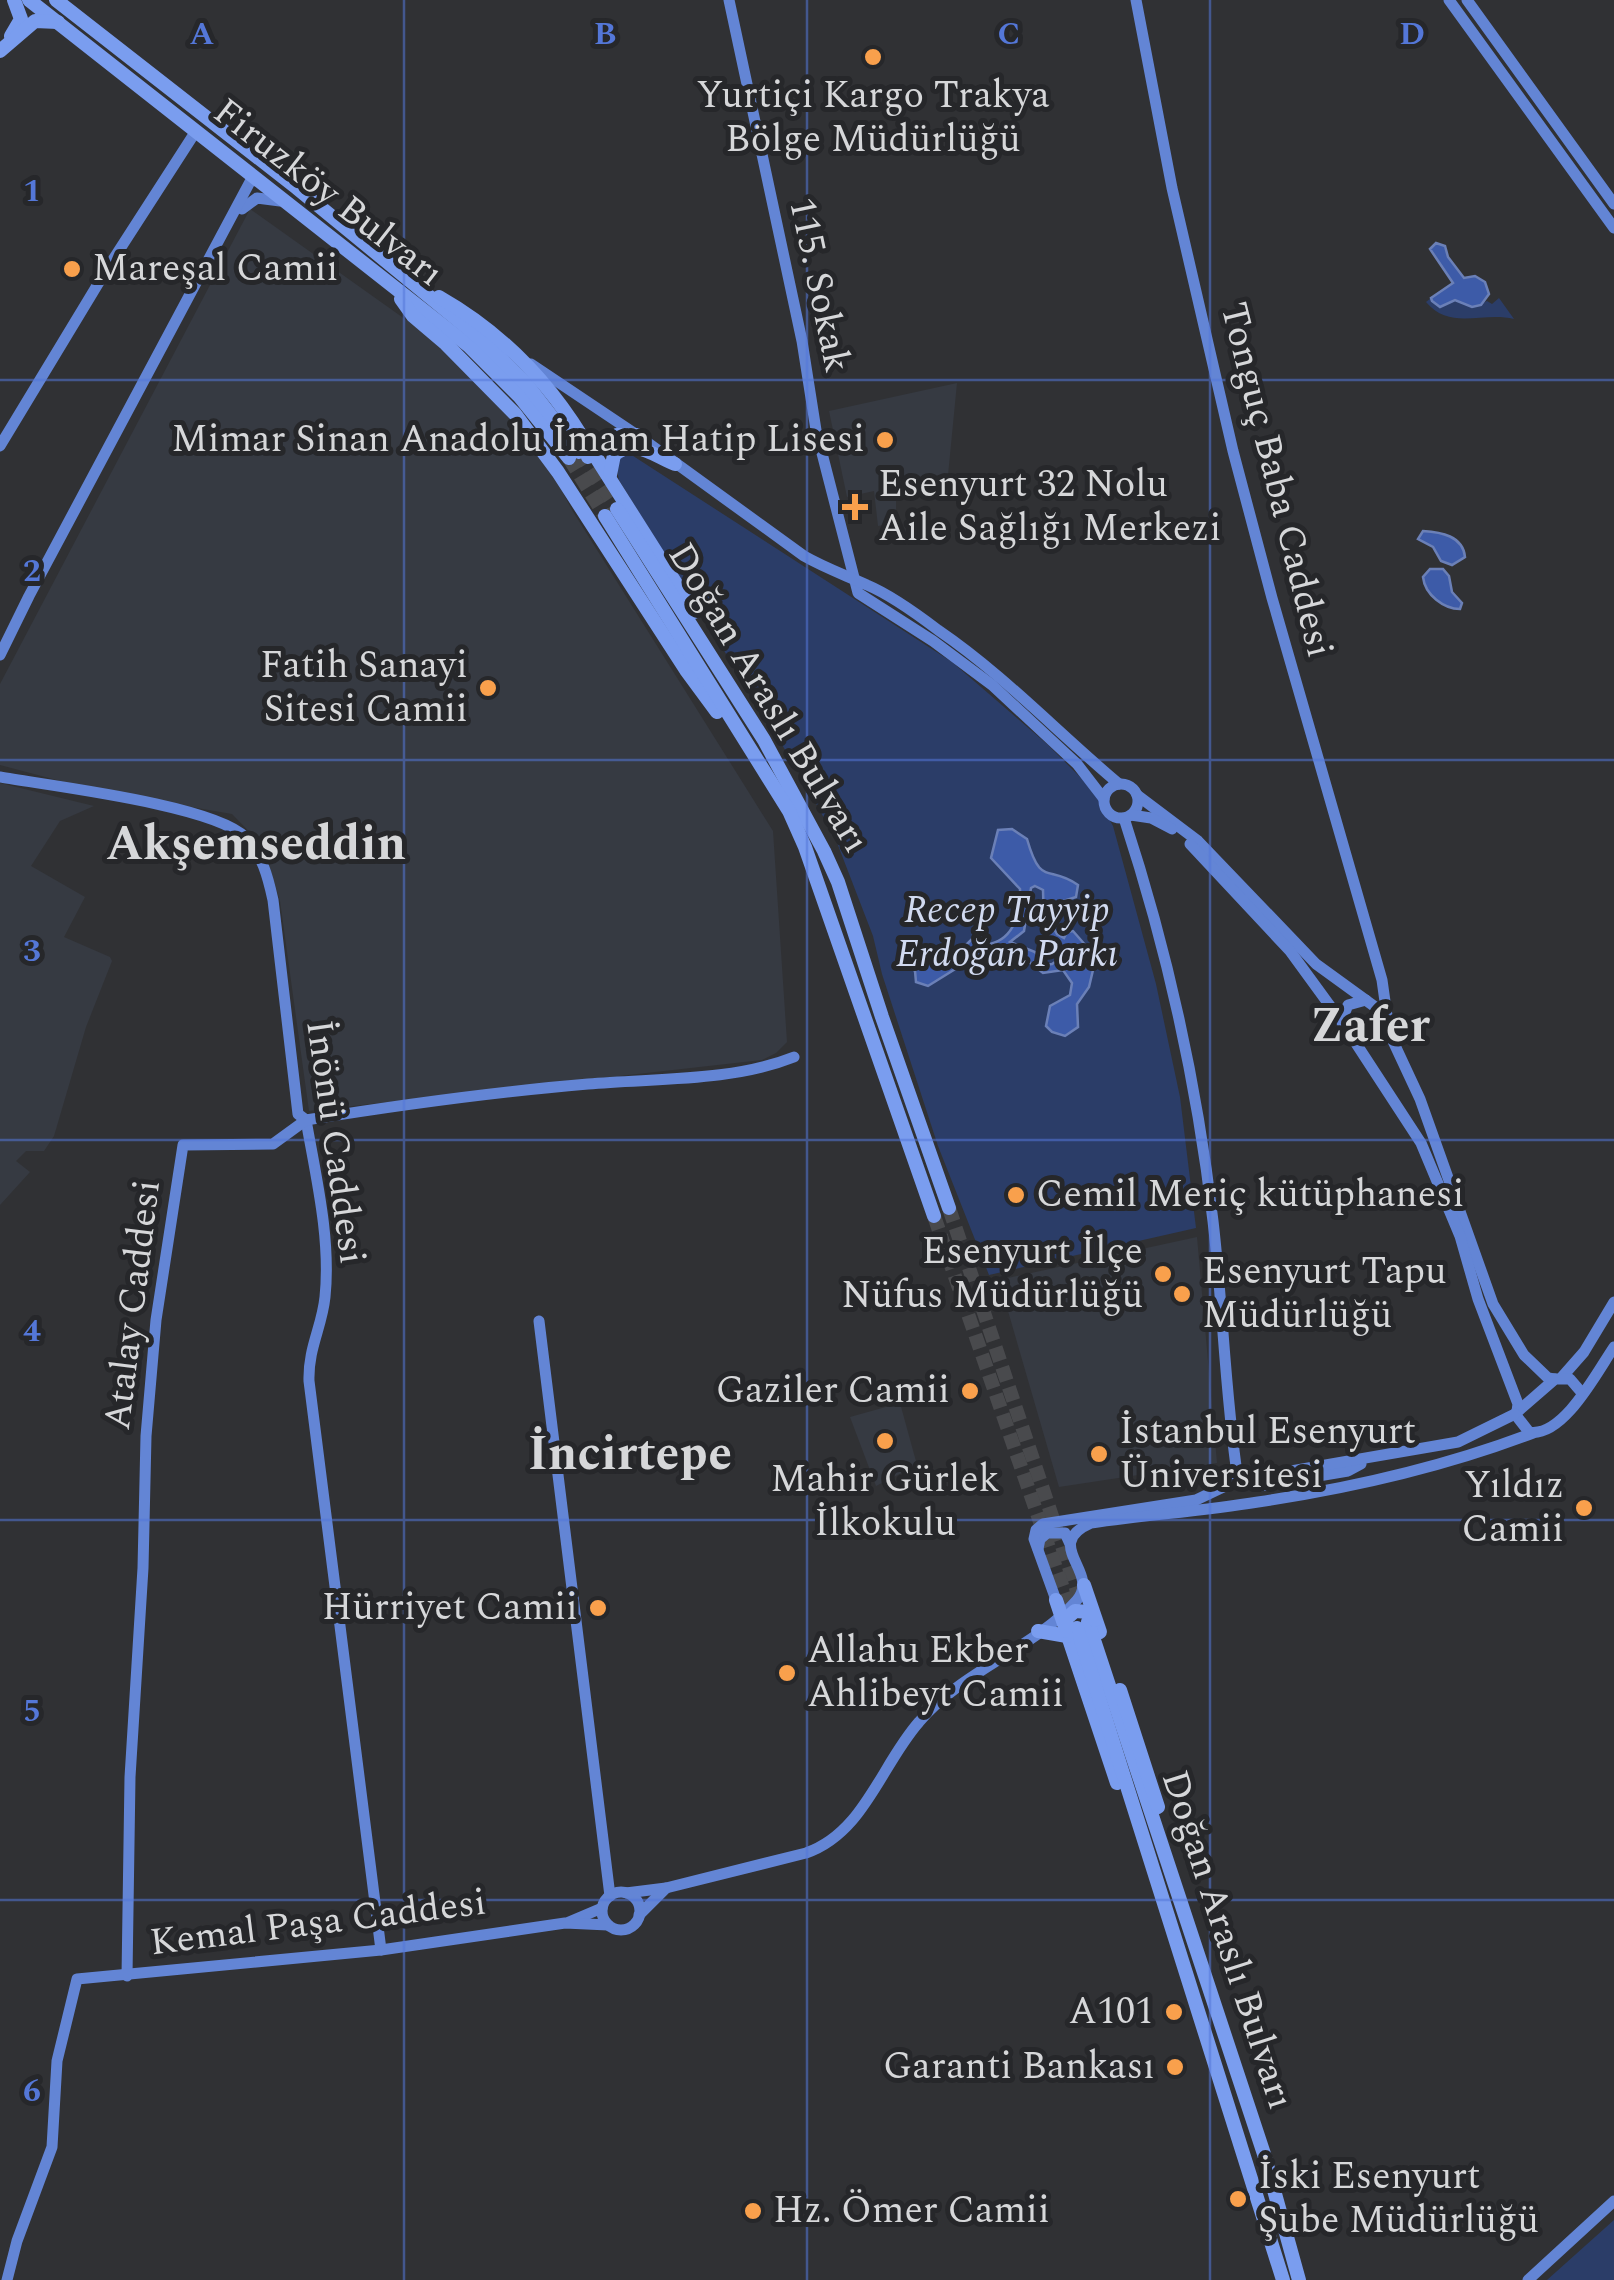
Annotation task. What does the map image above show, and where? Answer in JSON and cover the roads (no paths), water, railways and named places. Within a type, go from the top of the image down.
[{"type":"main road","points":[[1,50],[21,20],[14,0]]},
{"type":"main road","name":"Firuzköy Bulvarı","points":[[28,0],[456,336],[583,455]]},
{"type":"main road","points":[[56,0],[298,188],[506,362],[583,455],[614,483],[720,654],[764,740]]},
{"type":"main road","points":[[1,50],[35,21],[59,22]]},
{"type":"main road","points":[[404,276],[467,313],[522,358],[568,416],[583,455]]},
{"type":"main road","points":[[394,290],[413,316],[515,414],[564,480],[686,670],[748,746]]},
{"type":"main road","points":[[564,480],[569,468],[583,455],[617,435],[636,435]]},
{"type":"main road","points":[[584,512],[596,516],[616,501],[614,455],[627,446],[636,446],[675,464]]},
{"type":"main road","name":"Doğan Araslı Bulvarı","points":[[934,1216],[806,847],[788,810],[611,513],[764,740],[808,817],[838,882],[949,1208]]},
{"type":"main road","points":[[842,952],[842,970],[909,1175]]},
{"type":"main road","points":[[1082,1627],[1084,1585]]},
{"type":"main road","points":[[1058,1607],[1082,1627]]},
{"type":"main road","points":[[1038,1631],[1082,1627]]},
{"type":"main road","name":"Doğan Araslı Bulvarı","points":[[1082,1627],[1172,1850],[1176,1886],[1264,2154],[1299,2280]]},
{"type":"main road","name":"Doğan Araslı Bulvarı","points":[[1082,1627],[1138,1846],[1160,1890],[1282,2280]]},
{"type":"street","name":"115. Sokak","points":[[729,0],[802,341],[816,430],[853,581]]},
{"type":"street","name":"Tonguç Baba Caddesi","points":[[1136,0],[1172,188],[1233,451],[1378,969],[1390,1030]]},
{"type":"street","points":[[1449,0],[1614,204]]},
{"type":"street","points":[[1467,0],[1614,228]]},
{"type":"street","points":[[0,446],[196,131]]},
{"type":"street","points":[[0,655],[252,178]]},
{"type":"street","points":[[235,215],[257,198],[280,201]]},
{"type":"street","points":[[522,358],[804,556],[866,584],[1002,676],[1058,732],[1198,841],[1316,964],[1378,1009],[1409,1072],[1492,1304],[1524,1354],[1548,1378],[1570,1380],[1582,1393]]},
{"type":"street","points":[[853,581],[858,593],[933,640],[992,685],[1077,764],[1104,798],[1110,814],[1164,824],[1194,848],[1290,951],[1344,1025],[1421,1144],[1460,1236],[1499,1360],[1518,1404],[1516,1412],[1524,1429],[1532,1433]]},
{"type":"street","name":"İnönü Caddesi","points":[[0,777],[177,808],[209,818],[242,834],[266,870],[273,900],[298,1114],[306,1120],[318,1189],[326,1300],[311,1344],[309,1381],[381,1950]]},
{"type":"street","points":[[1104,798],[1120,784]]},
{"type":"street","points":[[1128,816],[1138,806],[1138,795]]},
{"type":"street","points":[[1128,816],[1191,1078],[1214,1223],[1238,1480]]},
{"type":"street","points":[[1344,1025],[1348,1005],[1366,1000],[1374,992],[1378,969]]},
{"type":"street","name":"Atalay Caddesi","points":[[127,1976],[131,1758],[144,1568],[146,1436],[156,1320],[183,1145],[272,1144],[306,1120],[553,1087],[717,1073],[771,1066],[794,1057]]},
{"type":"street","points":[[1385,1087],[1402,1090],[1409,1072]]},
{"type":"street","points":[[1058,1607],[1034,1539],[1043,1524],[1196,1500],[1238,1480],[1458,1442],[1516,1412],[1559,1378],[1584,1352],[1614,1302]]},
{"type":"street","points":[[540,1321],[610,1896],[602,1908],[608,1925],[625,1929],[636,1922],[666,1888]]},
{"type":"street","points":[[1070,1544],[1070,1536],[1076,1530],[1091,1523],[1256,1503],[1372,1482],[1467,1457],[1547,1430],[1577,1403],[1614,1347]]},
{"type":"street","points":[[1260,1486],[1348,1471],[1369,1459]]},
{"type":"street","points":[[1348,1471],[1372,1482]]},
{"type":"street","points":[[951,1691],[960,1675],[1063,1603],[1075,1602],[1084,1585],[1064,1533],[1047,1533],[1040,1539],[1038,1550]]},
{"type":"street","points":[[610,1896],[666,1888],[821,1848],[845,1830],[921,1718],[951,1691],[1038,1631],[1058,1607]]},
{"type":"street","points":[[626,1893],[638,1904],[639,1915]]},
{"type":"street","name":"Kemal Paşa Caddesi","points":[[566,1923],[602,1908]]},
{"type":"street","name":"Kemal Paşa Caddesi","points":[[8,2280],[16,2241],[52,2147],[57,2061],[77,1979],[381,1950],[566,1923],[608,1925]]},
{"type":"street","points":[[1528,2280],[1614,2202]]},
{"type":"tunnel","points":[[579,452],[617,509]]},
{"type":"tunnel","points":[[569,458],[605,516]]},
{"type":"tunnel","points":[[949,1208],[1081,1603]]},
{"type":"tunnel","points":[[934,1216],[1073,1617]]},
{"type":"place","name":"Yurtiçi Kargo Trakya Bölge Müdürlüğü","points":[[873,57]]},
{"type":"place","name":"Mareşal Camii","points":[[72,269]]},
{"type":"place","name":"Mimar Sinan Anadolu İmam Hatip Lisesi","points":[[885,440]]},
{"type":"place","name":"Esenyurt 32 Nolu Aile Sağlığı Merkezi","points":[[855,507]]},
{"type":"place","name":"Fatih Sanayi Sitesi Camii","points":[[488,688]]},
{"type":"place","name":"Cemil Meriç kütüphanesi","points":[[1016,1195]]},
{"type":"place","name":"Esenyurt İlçe Nüfus Müdürlüğü","points":[[1163,1274]]},
{"type":"place","name":"Esenyurt Tapu Müdürlüğü","points":[[1182,1294]]},
{"type":"place","name":"Gaziler Camii","points":[[970,1391]]},
{"type":"place","name":"Mahir Gürlek İlkokulu","points":[[885,1441]]},
{"type":"place","name":"İstanbul Esenyurt Üniversitesi","points":[[1099,1454]]},
{"type":"place","name":"Yıldız Camii","points":[[1584,1508]]},
{"type":"place","name":"Hürriyet Camii","points":[[598,1608]]},
{"type":"place","name":"Allahu Ekber Ahlibeyt Camii","points":[[787,1673]]},
{"type":"place","name":"A101","points":[[1174,2012]]},
{"type":"place","name":"Garanti Bankası","points":[[1175,2067]]},
{"type":"place","name":"İski Esenyurt Şube Müdürlüğü","points":[[1238,2199]]},
{"type":"place","name":"Hz. Ömer Camii","points":[[753,2211]]},
{"type":"district","name":"Akşemseddin","points":[[256,844]]},
{"type":"district","name":"Zafer","points":[[1370,1026]]},
{"type":"district","name":"İncirtepe","points":[[630,1454]]},
{"type":"park label","name":"Recep Tayyip Erdoğan Parkı","points":[[1007,933]]}]
